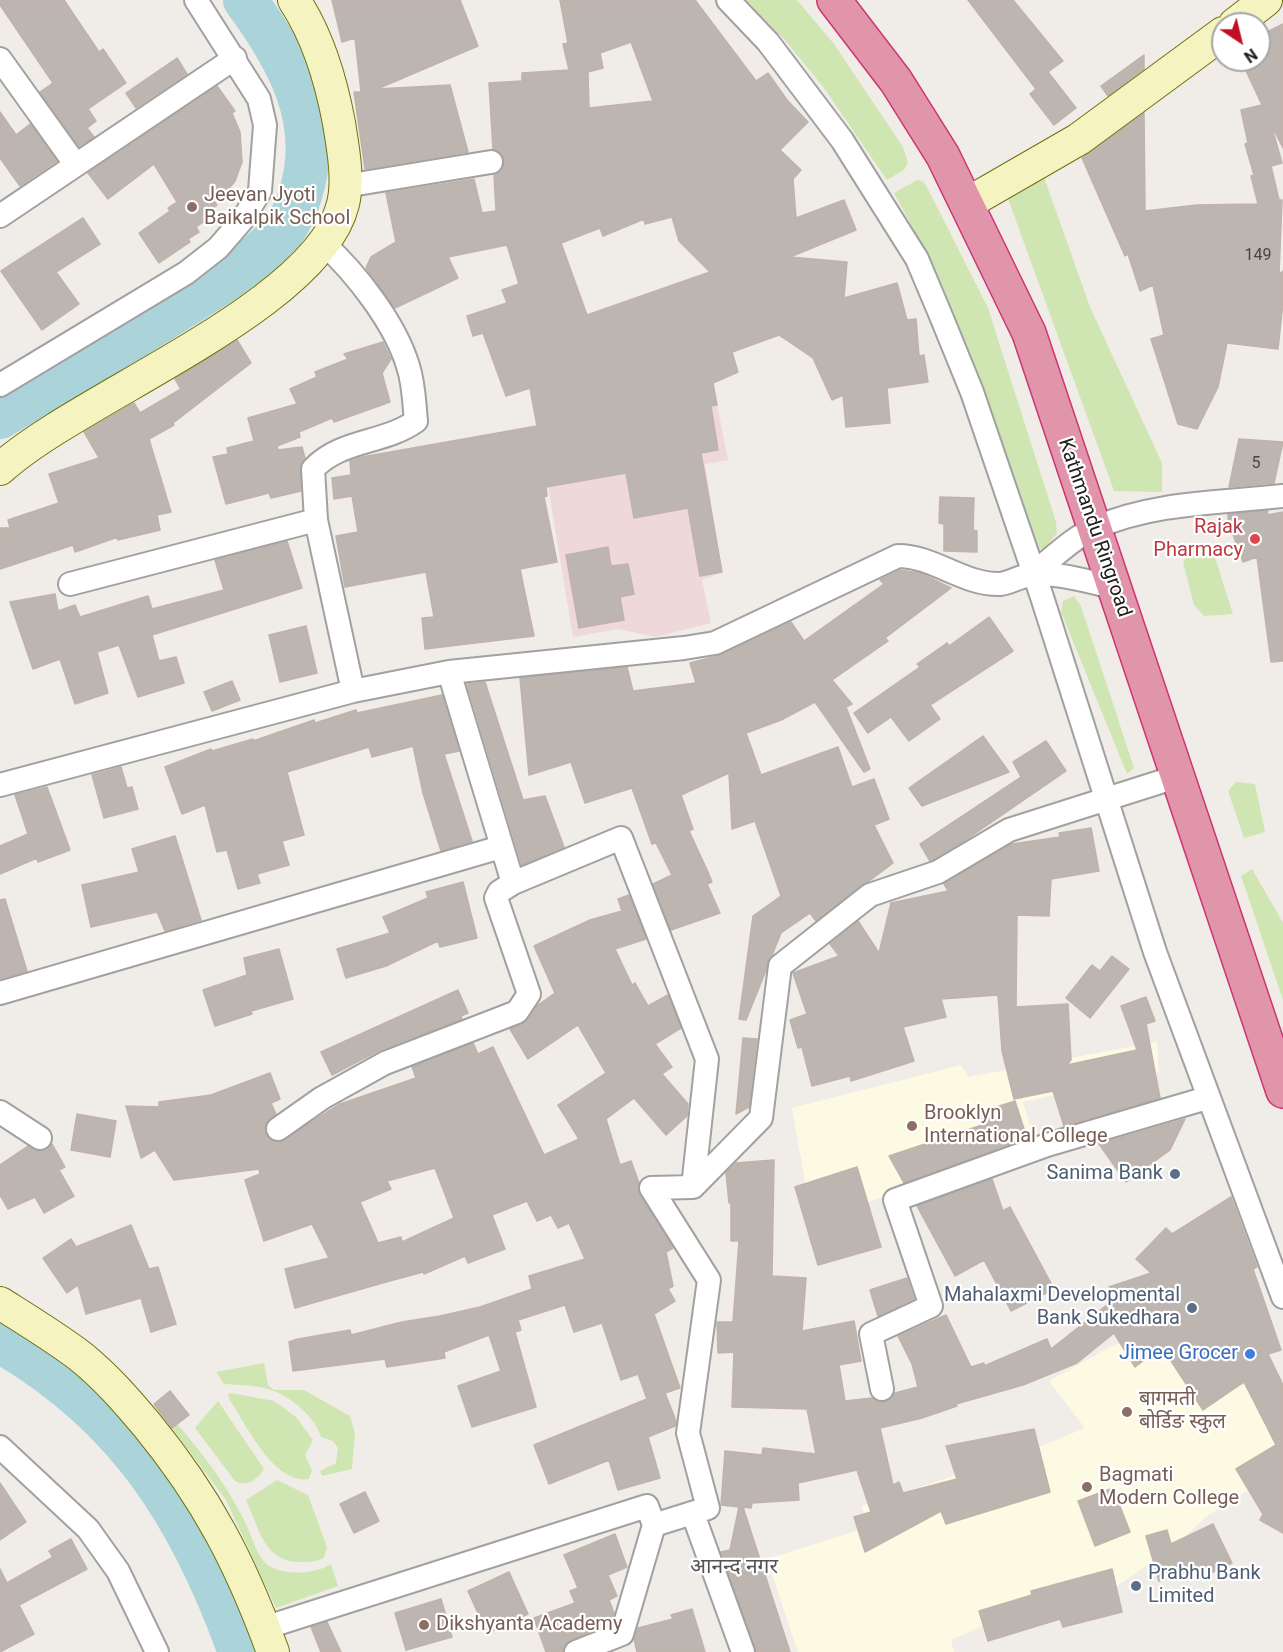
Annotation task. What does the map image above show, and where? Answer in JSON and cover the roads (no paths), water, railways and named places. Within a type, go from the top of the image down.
[{"type":"highway","name":"Kathmandu Ringroad","points":[[834,0],[896,81],[943,156],[1029,333],[1283,1091]]},
{"type":"street","points":[[0,386],[186,273],[218,248],[243,219],[260,191],[265,125],[259,99],[196,0]]},
{"type":"street","points":[[0,469],[45,435],[234,320],[301,268],[336,224],[343,204],[345,186],[341,135],[332,90],[315,38],[294,0]]},
{"type":"street","points":[[728,0],[768,42],[842,140],[916,259],[972,392],[1108,800],[1155,952],[1207,1098],[1283,1297]]},
{"type":"street","points":[[1250,12],[1266,0]]},
{"type":"street","points":[[968,204],[1079,139],[1211,42]]},
{"type":"street","points":[[0,216],[235,58]]},
{"type":"street","points":[[0,59],[76,165]]},
{"type":"street","points":[[345,186],[491,162]]},
{"type":"street","points":[[323,243],[346,264],[387,324],[407,362],[416,421],[402,431],[344,447],[323,459],[313,469],[316,520],[353,691]]},
{"type":"street","points":[[0,785],[353,691],[449,672],[715,643],[898,556],[915,556],[960,577],[1000,584],[1032,574],[1094,528],[1173,505],[1192,506],[1283,496]]},
{"type":"street","points":[[70,584],[316,520]]},
{"type":"street","points":[[1032,574],[1113,587]]},
{"type":"street","points":[[449,672],[513,883]]},
{"type":"street","points":[[654,1526],[708,1508],[688,1433],[709,1280],[651,1188],[693,1187],[761,1118],[780,966],[870,895],[938,872],[1009,830],[1179,776]]},
{"type":"street","points":[[278,1130],[322,1098],[385,1063],[517,1011],[530,994],[496,898],[499,892],[513,883],[621,838],[707,1059],[693,1187]]},
{"type":"street","points":[[0,993],[501,847]]},
{"type":"street","points":[[882,1389],[872,1334],[932,1306],[895,1200],[1047,1145],[1207,1098]]},
{"type":"street","points":[[0,1112],[40,1138]]},
{"type":"street","points":[[0,1304],[39,1327],[116,1388],[173,1457],[207,1505],[226,1540],[268,1640],[647,1506],[654,1526],[622,1634],[576,1652]]},
{"type":"street","points":[[0,1447],[87,1529],[118,1571],[157,1652]]},
{"type":"street","points":[[693,1514],[743,1652]]},
{"type":"waterway","points":[[0,417],[134,337],[245,265],[281,233],[293,214],[307,165],[304,115],[287,67],[275,44],[245,0]]},
{"type":"waterway","points":[[0,1341],[45,1370],[85,1402],[119,1436],[150,1473],[200,1556],[240,1652]]},
{"type":"place","name":"Jeevan Jyoti Baikalpik School","points":[[192,207]]},
{"type":"place","name":"Rajak Pharmacy","points":[[1255,539]]},
{"type":"place","name":"Brooklyn International College","points":[[912,1126]]},
{"type":"place","name":"Sanima Bank","points":[[1175,1174]]},
{"type":"place","name":"Mahalaxmi Developmental Bank Sukedhara","points":[[1192,1308]]},
{"type":"place","name":"Jimee Grocer","points":[[1250,1354]]},
{"type":"place","name":"बागमती बोर्डिङ स्कुल","points":[[1127,1412]]},
{"type":"place","name":"Bagmati Modern College","points":[[1087,1487]]},
{"type":"place","name":"Prabhu Bank Limited","points":[[1136,1586]]},
{"type":"place","name":"Dikshyanta Academy","points":[[424,1625]]},
{"type":"district","name":"आनन्द नगर","points":[[734,1568]]}]
